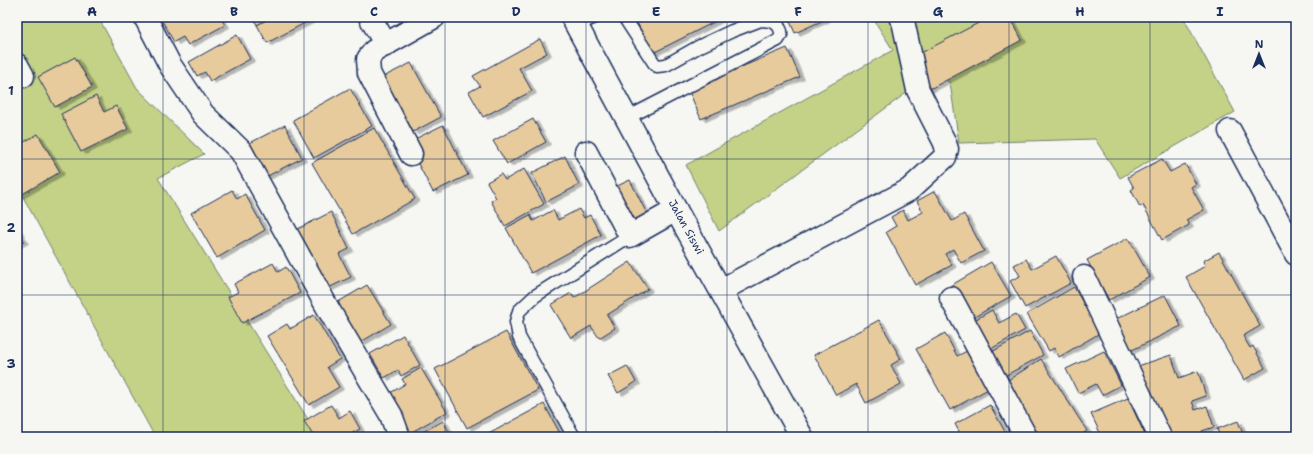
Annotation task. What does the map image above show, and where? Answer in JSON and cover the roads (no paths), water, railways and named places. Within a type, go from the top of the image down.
[{"type":"street","points":[[145,17],[170,65],[203,114],[241,151],[330,312],[391,415],[399,437]]},
{"type":"street","points":[[370,17],[386,45]]},
{"type":"street","points":[[411,154],[369,72],[368,59],[374,51],[434,17]]},
{"type":"street","points":[[721,290],[909,190],[945,157],[947,149],[944,141],[918,90],[903,21],[900,17]]},
{"type":"street","name":"Jalan Siswi","points":[[581,20],[627,118],[676,210],[802,437]]},
{"type":"street","points":[[1230,131],[1296,254]]},
{"type":"street","points":[[586,152],[630,236],[676,210]]},
{"type":"street","points":[[1084,277],[1160,437]]},
{"type":"street","points":[[951,298],[1026,437]]},
{"type":"lane","points":[[624,17],[654,64],[657,66],[666,65],[705,44],[761,20],[772,21],[778,25],[781,31],[780,38],[778,40],[627,118]]},
{"type":"lane","points":[[574,437],[519,337],[516,322],[519,311],[535,296],[630,236]]}]
